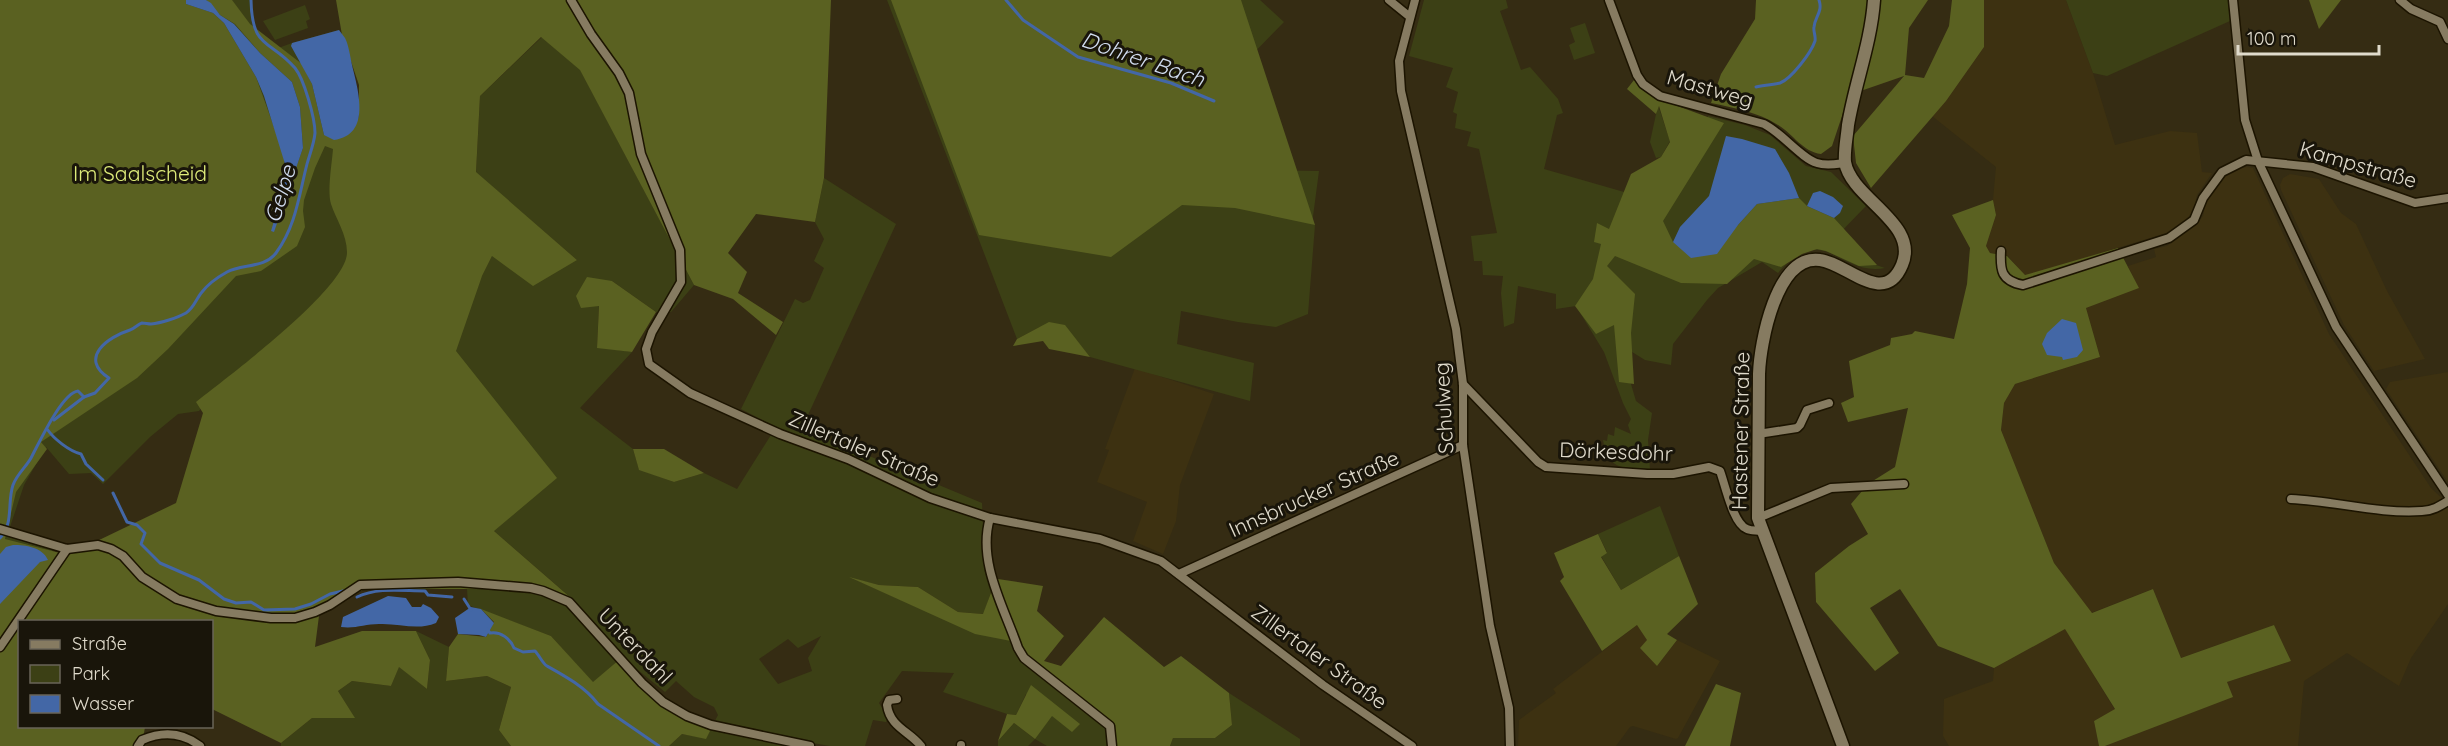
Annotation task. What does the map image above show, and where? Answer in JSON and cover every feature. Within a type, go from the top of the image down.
[{"type":"main road","points":[[1845,163],[1851,108],[1870,29],[1874,0]]},
{"type":"main road","name":"Hastener Straße","points":[[1844,746],[1761,531],[1758,518],[1758,434],[1760,351],[1769,319],[1785,278],[1799,265],[1819,259],[1871,283],[1881,283],[1890,281],[1897,275],[1903,261],[1902,239],[1896,227],[1859,188],[1845,163]]},
{"type":"street","name":"Zillertaler Straße","points":[[571,0],[591,34],[619,73],[629,93],[641,154],[680,250],[681,282],[652,332],[646,349],[649,364],[690,393],[780,434],[848,459],[930,498],[990,519],[1100,538],[1161,561],[1323,685],[1412,746]]},
{"type":"street","points":[[1389,0],[1410,17],[1415,0]]},
{"type":"street","name":"Mastweg","points":[[1609,0],[1637,75],[1652,91],[1660,96],[1764,124],[1778,131],[1809,160],[1817,163],[1845,163]]},
{"type":"street","points":[[2233,0],[2245,120],[2258,161],[2336,327],[2448,495]]},
{"type":"street","points":[[2400,0],[2411,9],[2440,22],[2448,39]]},
{"type":"street","name":"Schulweg","points":[[1410,17],[1399,70],[1404,104],[1455,321],[1463,384],[1463,445],[1490,626],[1509,708],[1510,746]]},
{"type":"street","points":[[2001,251],[2001,267],[2006,279],[2023,285],[2161,242],[2194,220],[2203,198],[2222,172],[2246,160],[2258,161]]},
{"type":"street","name":"Kampstraße","points":[[2258,161],[2313,167],[2415,203],[2448,198]]},
{"type":"street","name":"Dörkesdohr","points":[[1463,384],[1538,462],[1546,467],[1647,474],[1673,474],[1709,467],[1716,468],[1720,471],[1732,508],[1740,523],[1748,530],[1761,531]]},
{"type":"street","points":[[1758,434],[1797,428],[1808,410],[1829,403]]},
{"type":"street","name":"Innsbrucker Straße","points":[[1179,574],[1463,445]]},
{"type":"street","points":[[1758,518],[1831,488],[1904,484]]},
{"type":"street","points":[[2291,499],[2370,508],[2423,511],[2438,508],[2448,501]]},
{"type":"street","points":[[990,519],[985,543],[987,560],[1024,658],[1110,726],[1112,746]]},
{"type":"street","points":[[4,530],[67,549],[18,620]]},
{"type":"street","name":"Unterdahl","points":[[67,549],[98,545],[111,549],[123,555],[142,577],[177,599],[216,611],[271,618],[295,618],[315,612],[360,585],[458,582],[543,591],[569,602],[642,683],[663,702],[687,716],[711,725],[810,746]]},
{"type":"street","points":[[0,647],[18,621]]},
{"type":"street","points":[[897,699],[889,700],[887,705],[893,722],[899,729],[913,736],[921,746]]},
{"type":"street","points":[[138,746],[142,740],[163,734],[183,735],[200,746]]},
{"type":"shaded area","points":[[1984,0],[2066,0],[2093,73],[2115,145],[2170,131],[2197,133],[2202,172],[2212,173],[2197,195],[2193,211],[2184,222],[2170,232],[2025,276],[2008,256],[1990,253],[1986,246],[1996,215],[1993,200],[1996,167],[1932,116],[1946,101],[1984,47]]},
{"type":"shaded area","points":[[2247,167],[2253,168],[2329,334],[2431,488],[2448,504],[2448,604],[2411,658],[2399,686],[2347,653],[2304,681],[2298,746],[2105,746],[2232,697],[2227,682],[2291,661],[2274,625],[2181,658],[2153,589],[2091,613],[2054,563],[2001,430],[2004,403],[2015,384],[2100,357],[2086,308],[2138,288],[2128,266],[2156,257],[2154,249],[2167,246],[2196,225],[2203,216],[2206,202],[2227,173]]},
{"type":"shaded area","points":[[2290,174],[2319,179],[2341,213],[2356,224],[2387,291],[2425,359],[2374,371],[2344,325],[2281,190],[2280,185],[2283,178]]},
{"type":"shaded area","points":[[1135,368],[1214,394],[1180,485],[1176,521],[1163,554],[1133,541],[1147,502],[1097,482],[1109,450],[1105,449]]},
{"type":"shaded area","points":[[2448,372],[2448,482],[2386,389],[2390,382]]},
{"type":"shaded area","points":[[1637,625],[1648,640],[1657,666],[1677,640],[1720,661],[1678,738],[1633,726],[1616,746],[1518,746],[1519,720],[1556,693],[1553,689]]},
{"type":"shaded area","points":[[2065,628],[2115,710],[2094,721],[2099,746],[1949,746],[1943,736],[1944,699],[1993,681],[1994,668]]},
{"type":"green space","name":"Im Saalscheid","points":[[0,0],[186,0],[186,4],[213,13],[224,23],[256,77],[283,152],[284,182],[273,232],[303,148],[300,107],[292,82],[260,53],[235,24],[220,15],[206,0],[232,0],[250,24],[302,64],[312,84],[324,135],[358,119],[359,114],[359,85],[342,35],[336,0],[831,0],[824,178],[815,222],[756,214],[728,253],[747,272],[738,293],[783,322],[776,335],[733,299],[694,285],[580,70],[541,37],[480,96],[476,172],[577,260],[533,286],[492,256],[482,276],[456,351],[557,478],[494,531],[571,598],[522,589],[365,589],[320,608],[315,647],[362,631],[416,631],[430,660],[427,689],[399,667],[391,686],[352,681],[338,691],[355,718],[312,718],[281,743],[213,709],[213,620],[18,620],[18,728],[145,728],[142,745],[146,746],[0,746]],"holes":[[[325,146],[333,149],[331,204],[347,246],[342,268],[308,309],[283,332],[196,402],[203,413],[176,503],[68,555],[5,539],[16,492],[47,449],[41,442],[137,378],[168,349],[236,276],[261,271],[297,246],[305,227],[304,200]]]},
{"type":"green space","points":[[181,0],[251,0],[255,29],[273,50],[339,30],[342,35],[355,261],[318,306],[212,393],[199,411],[178,414],[150,437],[103,484],[91,473],[69,474],[46,447],[24,485],[7,536],[52,550],[58,557],[0,635],[0,506]]},
{"type":"green space","points":[[887,0],[1260,0],[1284,22],[1245,62],[1246,170],[1319,171],[1312,224],[1315,225],[1308,314],[1276,327],[1181,311],[1177,344],[1254,363],[1250,401],[1090,357],[1076,340],[1040,327],[1017,339]]},
{"type":"green space","points":[[891,0],[1241,0],[1315,225],[1235,208],[1182,205],[1111,257],[979,235]]},
{"type":"green space","points":[[1424,0],[1506,0],[1508,8],[1500,11],[1521,70],[1530,67],[1558,99],[1563,113],[1557,115],[1544,169],[1638,196],[1703,139],[1708,116],[1745,125],[1770,135],[1806,166],[1831,172],[1866,206],[1834,239],[1867,262],[1885,268],[1869,269],[1820,250],[1808,251],[1794,258],[1778,273],[1762,262],[1718,288],[1707,300],[1673,344],[1671,365],[1645,360],[1629,350],[1628,374],[1636,401],[1652,413],[1648,440],[1650,469],[1618,466],[1609,457],[1603,440],[1607,441],[1608,434],[1614,436],[1615,427],[1631,434],[1628,425],[1631,419],[1604,352],[1576,306],[1556,309],[1556,294],[1518,286],[1514,323],[1504,327],[1501,293],[1503,276],[1483,275],[1482,261],[1474,261],[1471,236],[1497,233],[1479,149],[1467,146],[1471,132],[1455,128],[1457,114],[1453,112],[1458,92],[1446,87],[1453,68],[1409,56]]},
{"type":"green space","points":[[1756,0],[1928,0],[1909,28],[1905,75],[1924,78],[1949,26],[1952,0],[1984,0],[1984,47],[1946,101],[1871,188],[1856,163],[1853,136],[1904,76],[1849,95],[1832,146],[1821,154],[1809,150],[1783,129],[1762,117],[1711,103],[1721,74],[1755,19]]},
{"type":"green space","points":[[2066,0],[2228,0],[2230,21],[2107,76],[2093,73]]},
{"type":"green space","points":[[2309,0],[2341,0],[2319,29]]},
{"type":"green space","points":[[305,5],[310,19],[306,21],[308,28],[275,40],[263,21]]},
{"type":"green space","points":[[1585,23],[1595,53],[1574,60],[1569,45],[1575,42],[1570,28]]},
{"type":"green space","points":[[542,37],[580,69],[694,285],[671,312],[656,312],[612,281],[599,305],[597,347],[632,352],[580,408],[633,449],[639,469],[674,482],[704,473],[737,489],[776,427],[741,409],[795,299],[803,303],[810,300],[824,268],[814,261],[824,239],[815,222],[824,178],[896,224],[802,428],[982,503],[985,572],[995,579],[984,614],[958,612],[918,587],[879,585],[854,579],[921,609],[1016,642],[1110,726],[1111,746],[1047,746],[1035,739],[1026,694],[1016,715],[1007,714],[943,692],[954,673],[902,671],[879,703],[888,718],[886,722],[873,720],[865,746],[830,746],[807,742],[806,746],[669,746],[682,734],[706,738],[718,715],[714,707],[694,697],[676,681],[665,692],[622,657],[593,683],[551,636],[468,605],[467,589],[522,589],[570,597],[494,531],[353,382],[482,276],[492,256],[577,260],[476,173],[480,96]],"holes":[[[821,636],[808,658],[812,671],[778,684],[759,659],[788,639],[798,648]]]},
{"type":"green space","points":[[1634,80],[1661,100],[1724,123],[1663,221],[1673,242],[1738,225],[1757,204],[1799,198],[1807,206],[1834,218],[1877,265],[1859,266],[1817,249],[1802,254],[1781,267],[1754,259],[1727,284],[1681,283],[1615,256],[1607,266],[1635,294],[1631,333],[1634,384],[1619,382],[1614,325],[1596,334],[1575,306],[1593,279],[1601,244],[1594,242],[1597,223],[1609,229],[1631,174],[1661,157],[1670,142],[1659,106],[1656,114],[1627,89]]},
{"type":"green space","points":[[1658,105],[1670,141],[1661,157],[1656,158],[1650,142]]},
{"type":"green space","points":[[1993,200],[1996,215],[1986,246],[1990,253],[2007,256],[2025,275],[2118,248],[2139,288],[2086,308],[2100,357],[2015,384],[2004,403],[2001,430],[2054,563],[2092,613],[2153,589],[2181,658],[2274,625],[2291,661],[2227,682],[2233,697],[2105,746],[2099,746],[2094,721],[2115,709],[2065,629],[1994,668],[1938,646],[1900,589],[1870,608],[1899,653],[1875,671],[1816,602],[1815,573],[1868,534],[1851,504],[1868,484],[1895,467],[1908,408],[1848,422],[1841,403],[1854,397],[1849,361],[1890,345],[1891,338],[1912,334],[1915,331],[1954,339],[1967,284],[1970,248],[1952,215]]},
{"type":"green space","points":[[587,277],[612,281],[656,312],[632,352],[597,348],[599,306],[581,308],[576,296]]},
{"type":"green space","points":[[1049,322],[1065,325],[1090,357],[1049,349],[1043,341],[1013,346],[1017,339]]},
{"type":"green space","points":[[633,449],[664,449],[704,473],[674,482],[639,470]]},
{"type":"green space","points":[[1660,506],[1679,556],[1621,590],[1601,556],[1607,552],[1598,534]]},
{"type":"green space","points":[[1598,534],[1607,553],[1601,557],[1621,590],[1679,556],[1698,604],[1667,634],[1677,640],[1657,666],[1640,648],[1647,640],[1637,625],[1602,651],[1560,581],[1564,577],[1554,553]]},
{"type":"green space","points":[[849,577],[879,585],[918,587],[958,612],[983,614],[995,582],[998,588],[998,579],[1043,586],[1037,611],[1064,636],[1044,661],[1061,666],[1104,617],[1164,667],[1181,656],[1229,693],[1232,725],[1215,738],[1173,738],[1170,746],[1112,746],[1110,726],[1024,658],[1016,642],[975,634]]},
{"type":"green space","points":[[481,609],[551,636],[593,682],[620,659],[663,702],[712,727],[706,739],[682,734],[669,746],[511,746],[499,730],[511,687],[487,676],[446,681],[449,647],[458,634],[486,637],[494,622]]},
{"type":"green space","points":[[416,631],[449,647],[446,681],[487,676],[511,687],[499,730],[511,746],[281,746],[281,743],[312,718],[354,717],[338,691],[352,681],[391,686],[399,666],[427,689],[430,660]]},
{"type":"green space","points":[[1716,684],[1741,693],[1730,746],[1685,746]]},
{"type":"green space","points":[[1031,685],[1080,724],[1072,732],[1052,716],[1035,739],[1014,723],[998,741],[1007,714],[1016,715]]},
{"type":"green space","points":[[1229,693],[1300,739],[1300,746],[1170,746],[1173,738],[1215,738],[1232,725]]},
{"type":"green space","points":[[1014,723],[1035,739],[1028,746],[998,746],[998,741]]},
{"type":"water","points":[[186,0],[206,0],[211,3],[220,15],[234,24],[260,53],[292,82],[300,107],[303,148],[274,232],[271,231],[283,191],[285,164],[264,96],[256,77],[224,23],[213,13],[186,4]]},
{"type":"water","points":[[339,30],[348,48],[360,110],[354,130],[334,140],[324,135],[312,84],[291,46],[292,43]]},
{"type":"water","points":[[1726,136],[1775,149],[1789,173],[1799,198],[1757,204],[1717,254],[1691,258],[1673,242],[1680,227],[1709,196]]},
{"type":"water","points":[[1820,191],[1833,197],[1843,206],[1834,218],[1807,206],[1813,193]]},
{"type":"water","points":[[2062,319],[2076,323],[2083,350],[2077,357],[2063,360],[2062,357],[2047,355],[2042,344],[2047,333]]},
{"type":"water","points":[[28,546],[38,550],[48,560],[40,562],[0,604],[0,554],[6,547]]},
{"type":"water","points":[[388,596],[406,598],[412,607],[421,607],[423,604],[431,608],[439,617],[436,623],[415,627],[379,624],[341,627],[343,617]]},
{"type":"water","points":[[471,607],[481,609],[494,623],[486,637],[458,634],[455,618]]},
{"type":"waterway","name":"Gelpe","points":[[0,538],[9,520],[11,492],[15,481],[31,458],[58,409],[72,394],[78,391],[84,397],[95,393],[109,378],[96,363],[96,356],[100,349],[113,338],[140,324],[159,323],[186,313],[205,289],[220,276],[266,261],[283,243],[296,210],[313,145],[315,126],[302,81],[295,68],[259,36],[252,16],[251,0]]},
{"type":"waterway","name":"Dohrer Bach","points":[[1006,0],[1023,20],[1078,57],[1171,83],[1214,101]]},
{"type":"waterway","points":[[1756,87],[1784,81],[1805,59],[1815,41],[1814,29],[1820,8],[1819,0]]},
{"type":"waterway","points":[[54,420],[84,397]]},
{"type":"waterway","points":[[47,429],[62,444],[81,454],[86,464],[103,480]]},
{"type":"waterway","points":[[113,493],[127,522],[137,525],[145,533],[141,544],[160,563],[199,580],[224,599],[236,603],[251,602],[264,610],[295,609],[343,591]]},
{"type":"waterway","points":[[357,597],[390,590],[425,591],[428,595],[452,597]]},
{"type":"waterway","points":[[464,599],[471,610]]},
{"type":"waterway","points":[[487,629],[490,633],[505,636],[514,648],[523,652],[535,651],[546,665],[574,682],[598,704],[659,746]]}]
